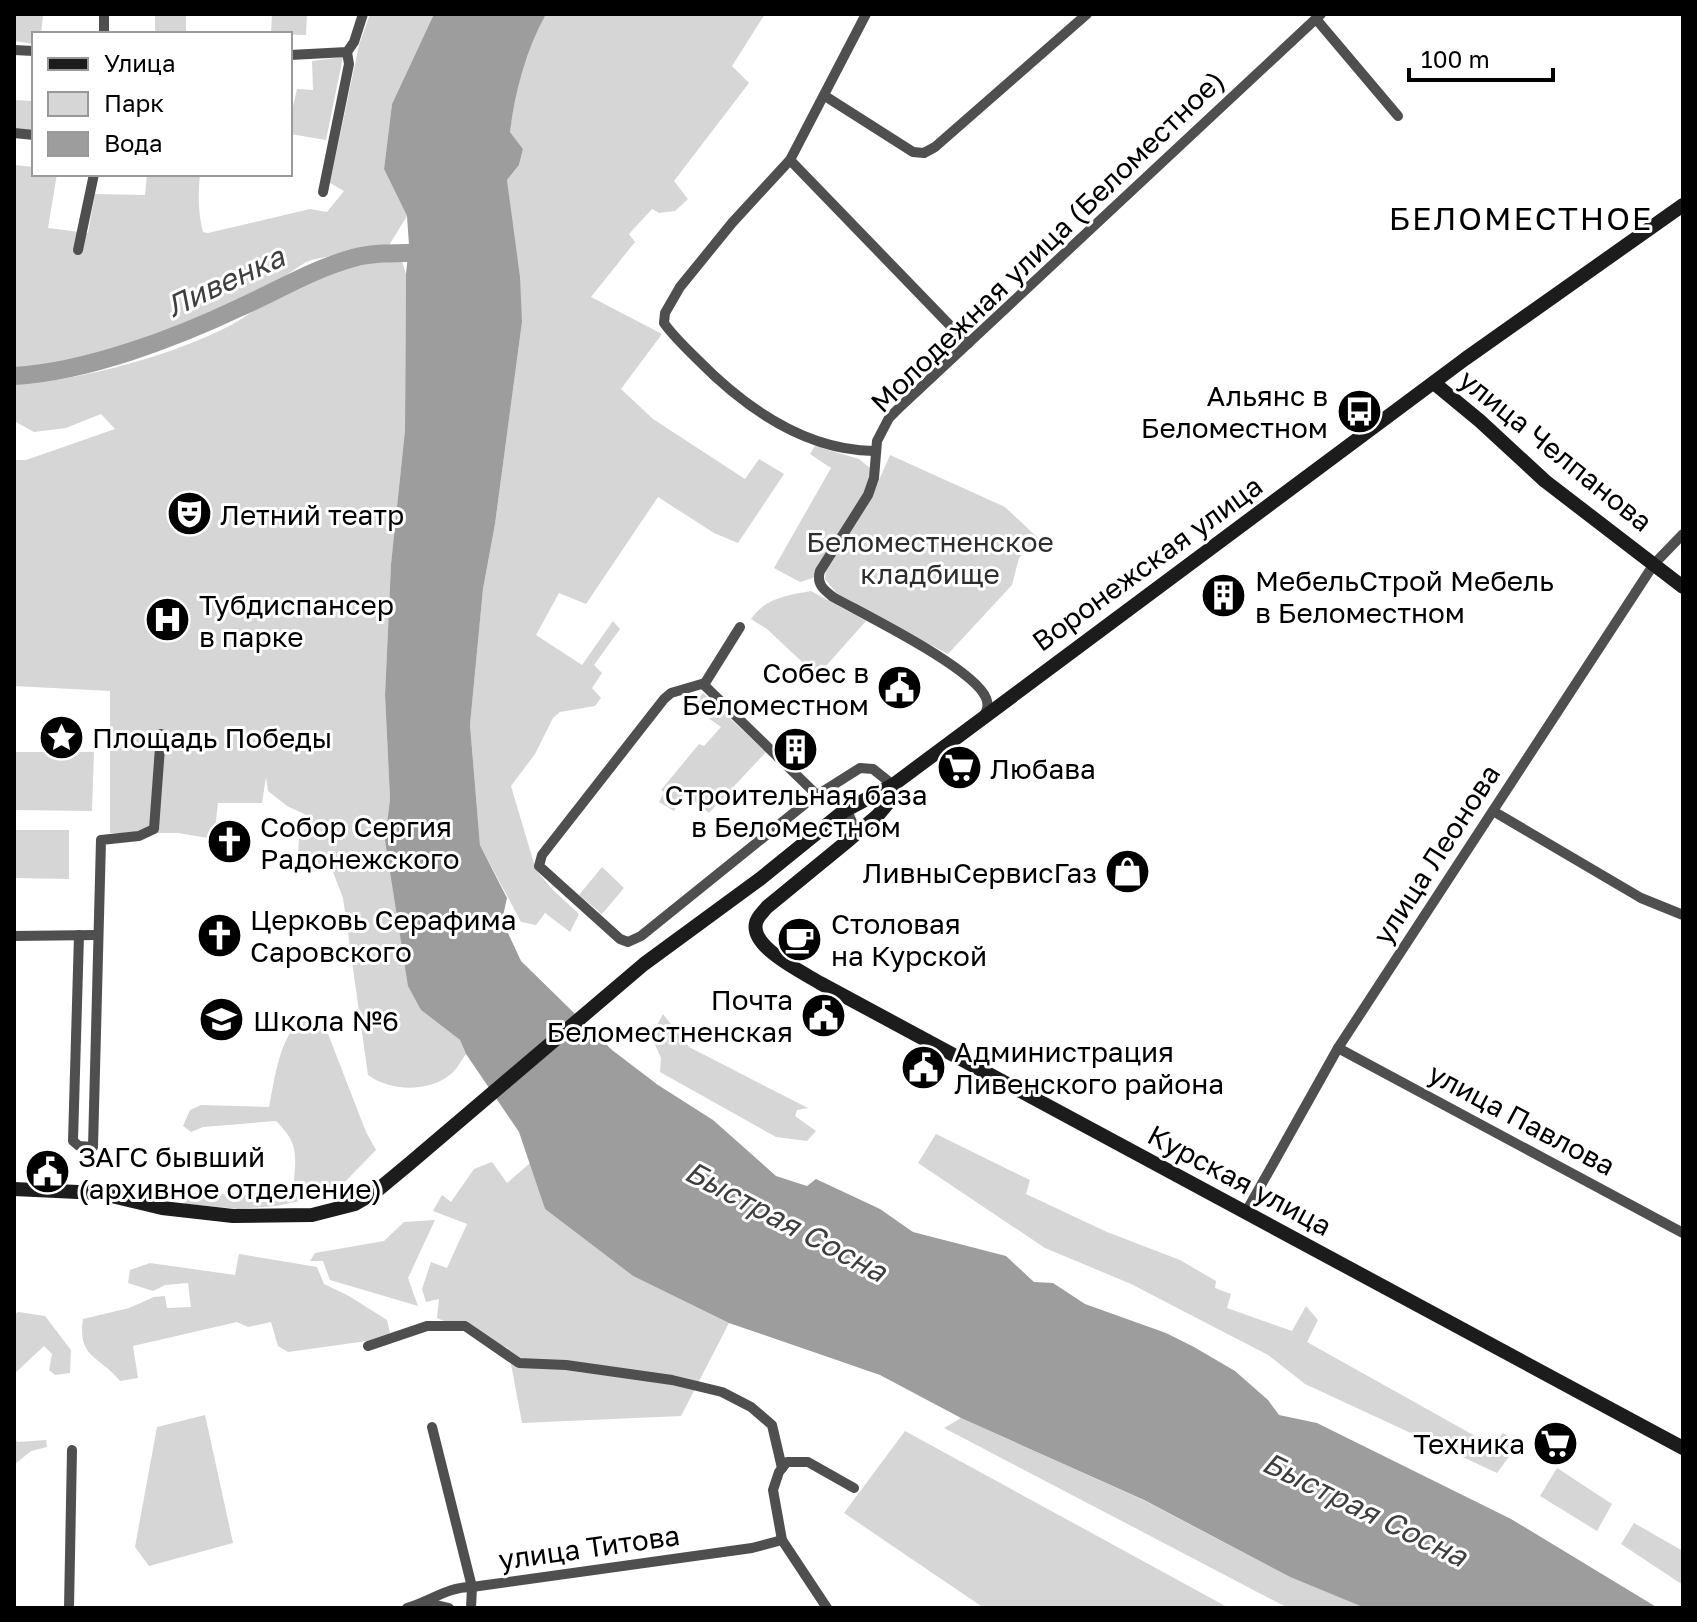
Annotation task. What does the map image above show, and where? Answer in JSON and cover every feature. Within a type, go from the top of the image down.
[{"type":"street","points":[[323,192],[349,64],[347,52],[354,42],[363,14]]},
{"type":"street","points":[[866,14],[790,160],[732,223],[680,287],[665,313],[664,323],[720,383],[758,412],[801,436],[845,448],[874,451]]},
{"type":"street","points":[[825,96],[913,152],[924,153],[1001,91],[1087,14]]},
{"type":"street","points":[[1319,17],[1398,116]]},
{"type":"street","name":"Молодежная улица (Беломестное)","points":[[984,716],[987,706],[985,696],[965,677],[933,653],[833,597],[821,587],[820,571],[872,487],[874,451],[880,433],[889,418],[1319,17]]},
{"type":"street","points":[[292,55],[347,52]]},
{"type":"street","points":[[790,160],[968,344]]},
{"type":"street","points":[[78,250],[94,176]]},
{"type":"street","name":"Воронежская улица","points":[[14,1189],[99,1193],[162,1208],[220,1215],[302,1216],[322,1214],[355,1204],[374,1193],[644,964],[760,879],[844,811],[893,785],[1434,383],[1683,205]]},
{"type":"street","name":"улица Челпанова","points":[[1434,383],[1545,481],[1683,587]]},
{"type":"street","name":"улица Леонова","points":[[1246,1212],[1338,1048],[1654,564],[1683,534]]},
{"type":"street","points":[[740,627],[703,684],[671,693],[664,699],[542,855],[539,866],[622,941],[628,942],[641,936],[819,794],[864,767],[873,769],[893,785]]},
{"type":"street","points":[[703,684],[819,794],[841,800],[844,811],[853,823],[850,839]]},
{"type":"street","points":[[79,935],[73,1141],[79,1146],[93,1147],[101,840],[145,835],[154,829],[161,734]]},
{"type":"street","name":"Курская улица","points":[[893,785],[894,794],[890,803],[757,918],[756,933],[762,945],[820,983],[1683,1448]]},
{"type":"street","points":[[1493,811],[1641,898],[1683,915]]},
{"type":"street","points":[[14,936],[97,935]]},
{"type":"street","name":"улица Павлова","points":[[1338,1048],[1683,1233]]},
{"type":"street","points":[[368,1346],[427,1326],[465,1326],[519,1363],[566,1365],[657,1378],[722,1392],[751,1407],[772,1425],[782,1468]]},
{"type":"street","points":[[432,1427],[472,1587],[471,1608]]},
{"type":"street","points":[[69,1608],[72,1450]]},
{"type":"street","points":[[827,1608],[782,1540],[773,1490],[787,1462],[808,1462],[854,1488]]},
{"type":"street","name":"улица Титова","points":[[407,1608],[426,1603],[458,1587],[752,1548],[782,1540]]},
{"type":"street","points":[[426,1603],[449,1608]]},
{"type":"green space","points":[[14,14],[43,15],[41,32],[32,32],[32,44],[14,41]]},
{"type":"green space","points":[[155,14],[186,14],[186,32],[155,32]]},
{"type":"green space","points":[[272,14],[307,14],[306,35],[271,32]]},
{"type":"green space","points":[[370,14],[434,14],[392,104],[384,169],[407,216],[388,247],[311,260],[254,294],[169,329],[92,354],[14,368],[14,165],[32,167],[32,176],[57,176],[48,228],[88,233],[95,194],[145,195],[147,176],[200,176],[200,218],[203,232],[208,233],[310,209],[327,212],[344,191],[330,183],[359,45]]},
{"type":"green space","points":[[546,14],[765,14],[732,66],[749,83],[674,181],[688,199],[675,211],[659,213],[652,209],[629,234],[635,242],[591,297],[662,334],[621,389],[653,419],[745,479],[759,459],[784,474],[738,543],[714,533],[658,497],[586,604],[559,593],[536,635],[582,665],[613,621],[620,629],[594,665],[602,673],[592,688],[601,698],[595,706],[560,712],[553,718],[535,754],[511,786],[536,870],[579,914],[570,932],[545,913],[536,925],[521,922],[480,845],[470,725],[483,589],[495,524],[522,322],[507,180],[519,165],[523,149],[510,132],[522,71]]},
{"type":"green space","points":[[343,57],[326,140],[292,134],[292,110],[297,89],[313,90],[312,61]]},
{"type":"green space","points":[[14,100],[32,101],[32,131],[14,129]]},
{"type":"green space","points":[[377,259],[402,261],[406,274],[405,430],[391,564],[385,695],[390,799],[385,840],[421,1010],[460,1040],[466,1054],[453,1072],[442,1080],[409,1088],[387,1084],[368,1075],[343,898],[333,872],[298,854],[299,839],[311,817],[287,806],[268,791],[266,777],[262,803],[218,803],[214,839],[178,833],[110,833],[110,691],[14,686],[14,460],[26,460],[115,429],[101,414],[66,428],[34,432],[14,421],[14,384],[98,372],[160,354],[215,333],[291,288]]},
{"type":"green space","points":[[815,446],[859,459],[870,468],[857,510],[813,578],[800,582],[774,568],[831,468],[810,454]]},
{"type":"green space","name":"Беломестненское кладбище","points":[[890,455],[1005,507],[1038,538],[1019,558],[1012,585],[948,654],[838,595],[825,579],[826,568],[872,496]]},
{"type":"green space","points":[[811,591],[866,621],[817,676],[767,629],[751,619],[770,602]]},
{"type":"green space","points":[[703,693],[766,752],[709,813],[684,793],[674,811],[659,802],[664,792],[661,790],[699,744],[704,746],[721,727],[691,706]]},
{"type":"green space","points":[[14,752],[94,752],[92,811],[14,810]]},
{"type":"green space","points":[[14,830],[69,830],[69,879],[14,878]]},
{"type":"green space","points":[[602,867],[624,888],[602,914],[579,895]]},
{"type":"green space","points":[[663,1014],[689,1047],[808,1108],[797,1110],[795,1116],[816,1131],[807,1141],[776,1137],[660,1072],[661,1058],[651,1036]]},
{"type":"green space","points":[[303,1018],[325,1026],[366,1132],[376,1150],[333,1194],[276,1206],[239,1209],[186,1204],[175,1194],[177,1192],[264,1196],[274,1194],[294,1182],[294,1148],[276,1121],[203,1127],[191,1132],[183,1126],[190,1110],[201,1105],[269,1107],[283,1047]]},
{"type":"green space","points":[[936,1134],[1030,1180],[1026,1194],[1107,1232],[1180,1260],[1216,1281],[1215,1288],[1231,1294],[1227,1308],[1292,1331],[1306,1306],[1318,1320],[1307,1342],[1493,1446],[1503,1433],[1519,1443],[1497,1473],[1305,1384],[1268,1355],[1131,1284],[1045,1248],[918,1163]]},
{"type":"green space","points":[[492,1162],[507,1183],[530,1163],[545,1209],[633,1276],[729,1323],[681,1416],[522,1423],[508,1348],[437,1318],[439,1299],[426,1302],[422,1289],[431,1262],[447,1268],[467,1224],[433,1211],[442,1195],[451,1202],[474,1169]]},
{"type":"green space","points":[[435,1220],[408,1278],[418,1306],[330,1280],[323,1261],[310,1261],[315,1253],[384,1241],[404,1222]]},
{"type":"green space","points":[[239,1254],[317,1267],[324,1284],[387,1320],[390,1333],[367,1341],[288,1352],[278,1346],[271,1322],[248,1327],[237,1322],[133,1346],[138,1378],[120,1381],[87,1349],[83,1342],[83,1319],[129,1308],[154,1297],[165,1296],[167,1308],[191,1307],[188,1283],[165,1285],[153,1291],[128,1283],[130,1270],[150,1263],[235,1275]]},
{"type":"green space","points":[[18,1312],[45,1316],[71,1350],[70,1373],[55,1375],[49,1370],[52,1354],[44,1346],[14,1374],[14,1315]]},
{"type":"green space","points":[[205,1415],[233,1543],[149,1566],[135,1547],[157,1427]]},
{"type":"green space","points":[[961,1418],[1143,1500],[1290,1577],[1365,1608],[1288,1608],[944,1428]]},
{"type":"green space","points":[[905,1431],[1229,1608],[984,1608],[844,1513]]},
{"type":"green space","points":[[14,1439],[18,1442],[46,1440],[47,1447],[31,1451],[14,1465]]},
{"type":"green space","points":[[1557,1468],[1612,1504],[1597,1531],[1540,1496]]},
{"type":"green space","points":[[1634,1523],[1683,1551],[1683,1585],[1621,1544]]},
{"type":"water","name":"Быстрая Сосна","points":[[434,14],[546,14],[522,71],[510,132],[523,149],[519,165],[507,180],[520,277],[522,322],[495,524],[483,589],[470,725],[480,845],[507,898],[502,920],[521,961],[612,1050],[658,1085],[713,1120],[776,1176],[807,1186],[816,1179],[880,1209],[913,1232],[1006,1256],[1034,1282],[1053,1283],[1085,1304],[1166,1333],[1235,1371],[1268,1400],[1279,1415],[1317,1423],[1511,1519],[1658,1608],[1365,1608],[1290,1577],[1144,1500],[961,1418],[880,1375],[729,1323],[633,1276],[545,1209],[519,1132],[466,1054],[460,1040],[421,1010],[408,986],[385,840],[390,799],[385,695],[391,564],[405,430],[409,245],[407,216],[384,169],[392,104]]},
{"type":"waterway","name":"Ливенка","points":[[14,376],[71,368],[130,352],[216,319],[310,274],[353,258],[432,252]]},
{"type":"place","name":"Альянс в Беломестном","points":[[1359,411]]},
{"type":"place","name":"Летний театр","points":[[189,514]]},
{"type":"place","name":"МебельСтрой Мебель в Беломестном","points":[[1224,596]]},
{"type":"place","name":"Тубдиспансер в парке","points":[[168,620]]},
{"type":"place","name":"Собес в Беломестном","points":[[900,688]]},
{"type":"place","name":"Площадь Победы","points":[[61,737]]},
{"type":"place","name":"Строительная база в Беломестном","points":[[796,750]]},
{"type":"place","name":"Любава","points":[[959,768]]},
{"type":"place","name":"Собор Сергия Радонежского","points":[[229,842]]},
{"type":"place","name":"ЛивныСервисГаз","points":[[1128,872]]},
{"type":"place","name":"Церковь Серафима Саровского","points":[[219,935]]},
{"type":"place","name":"Столовая на Курской","points":[[800,939]]},
{"type":"place","name":"Почта Беломестненская","points":[[824,1015]]},
{"type":"place","name":"Школа №6","points":[[222,1020]]},
{"type":"place","name":"Администрация Ливенского района","points":[[923,1067]]},
{"type":"place","name":"ЗАГС бывший (архивное отделение)","points":[[47,1172]]},
{"type":"place","name":"Техника","points":[[1556,1443]]},
{"type":"district","name":"БЕЛОМЕСТНОЕ","points":[[1521,218]]}]
